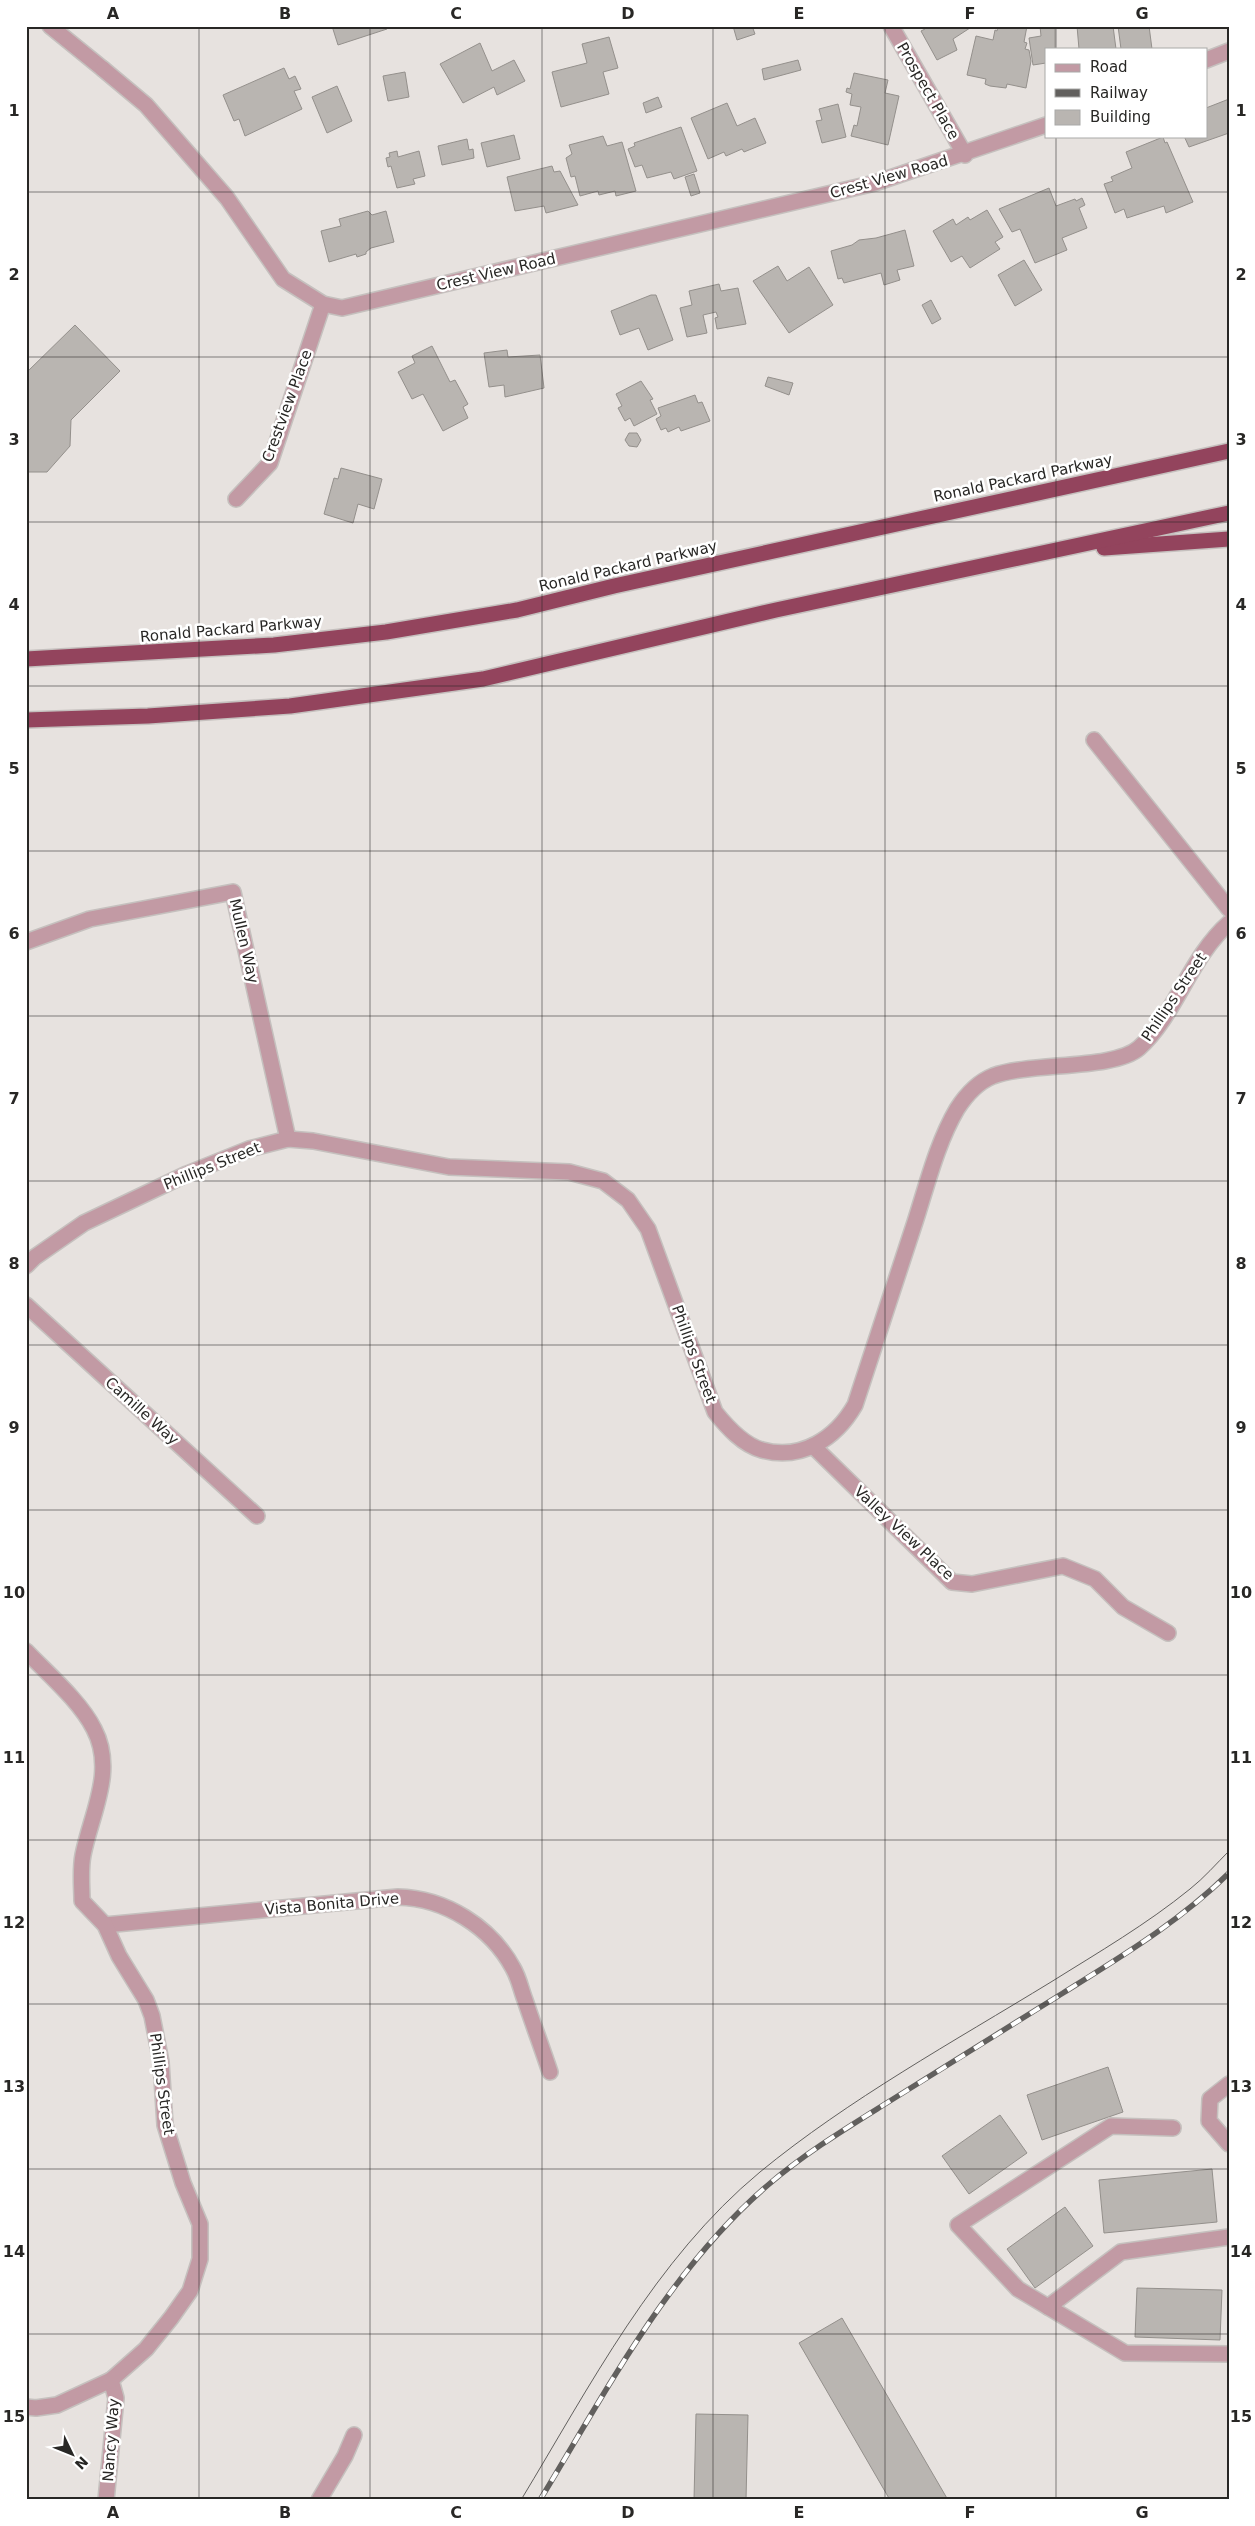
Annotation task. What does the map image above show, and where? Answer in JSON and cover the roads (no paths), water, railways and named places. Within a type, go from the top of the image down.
[{"type":"highway","name":"Ronald Packard Parkway","points":[[26,658],[274,645],[386,632],[517,610],[614,586],[1229,451]]},
{"type":"highway","points":[[26,720],[148,716],[290,706],[483,679],[776,610],[1229,513]]},
{"type":"highway","points":[[1048,553],[1229,539]]},
{"type":"street","name":"Crest View Road","points":[[50,26],[146,105],[227,198],[283,280],[323,304],[342,308],[876,184],[965,155],[1045,125]]},
{"type":"street","name":"Prospect Place","points":[[891,26],[965,155]]},
{"type":"street","points":[[1208,59],[1229,51]]},
{"type":"street","name":"Crestview Place","points":[[236,499],[270,463],[323,304]]},
{"type":"street","points":[[1094,740],[1229,909]]},
{"type":"street","name":"Mullen Way","points":[[26,942],[90,919],[233,892],[288,1139]]},
{"type":"street","name":"Phillips Street","points":[[26,1266],[35,1257],[84,1223],[187,1174],[249,1149],[288,1139],[314,1141],[449,1167],[569,1172],[604,1181],[628,1200],[648,1229],[715,1412],[736,1434],[761,1450],[785,1452],[813,1446],[839,1429],[855,1405],[934,1162],[957,1110],[966,1096],[983,1080],[1004,1072],[1028,1067],[1115,1060],[1138,1049],[1159,1024],[1202,953],[1229,923]]},
{"type":"street","name":"Camille Way","points":[[26,1306],[257,1516]]},
{"type":"street","name":"Valley View Place","points":[[813,1446],[952,1582],[972,1584],[1062,1566],[1094,1580],[1124,1607],[1168,1633]]},
{"type":"street","name":"Phillips Street","points":[[26,1651],[72,1699],[94,1728],[102,1751],[102,1786],[82,1856],[82,1901],[105,1925],[119,1956],[146,2000],[152,2016],[161,2062],[165,2125],[183,2183],[200,2224],[202,2239],[198,2268],[190,2291],[146,2349],[111,2380],[57,2405],[36,2408],[26,2407]]},
{"type":"street","name":"Vista Bonita Drive","points":[[105,1925],[398,1898],[414,1898],[432,1903],[455,1911],[480,1928],[514,1968],[550,2072]]},
{"type":"street","points":[[1229,2084],[1210,2099],[1209,2121],[1229,2144]]},
{"type":"street","points":[[1173,2128],[1111,2126],[958,2225],[1018,2289],[1125,2353],[1229,2354]]},
{"type":"street","points":[[1048,2307],[1121,2252],[1229,2237]]},
{"type":"street","name":"Nancy Way","points":[[106,2500],[116,2398],[111,2380]]},
{"type":"street","points":[[320,2500],[345,2456],[354,2435]]},
{"type":"tram line","points":[[521,2500],[599,2369],[627,2326],[656,2284],[722,2206],[760,2172],[829,2120],[939,2049],[1087,1960],[1157,1914],[1195,1885],[1229,1851]]},
{"type":"railway","points":[[540,2500],[615,2374],[670,2293],[733,2218],[768,2185],[810,2152],[840,2132],[1107,1966],[1170,1923],[1229,1873]]}]
